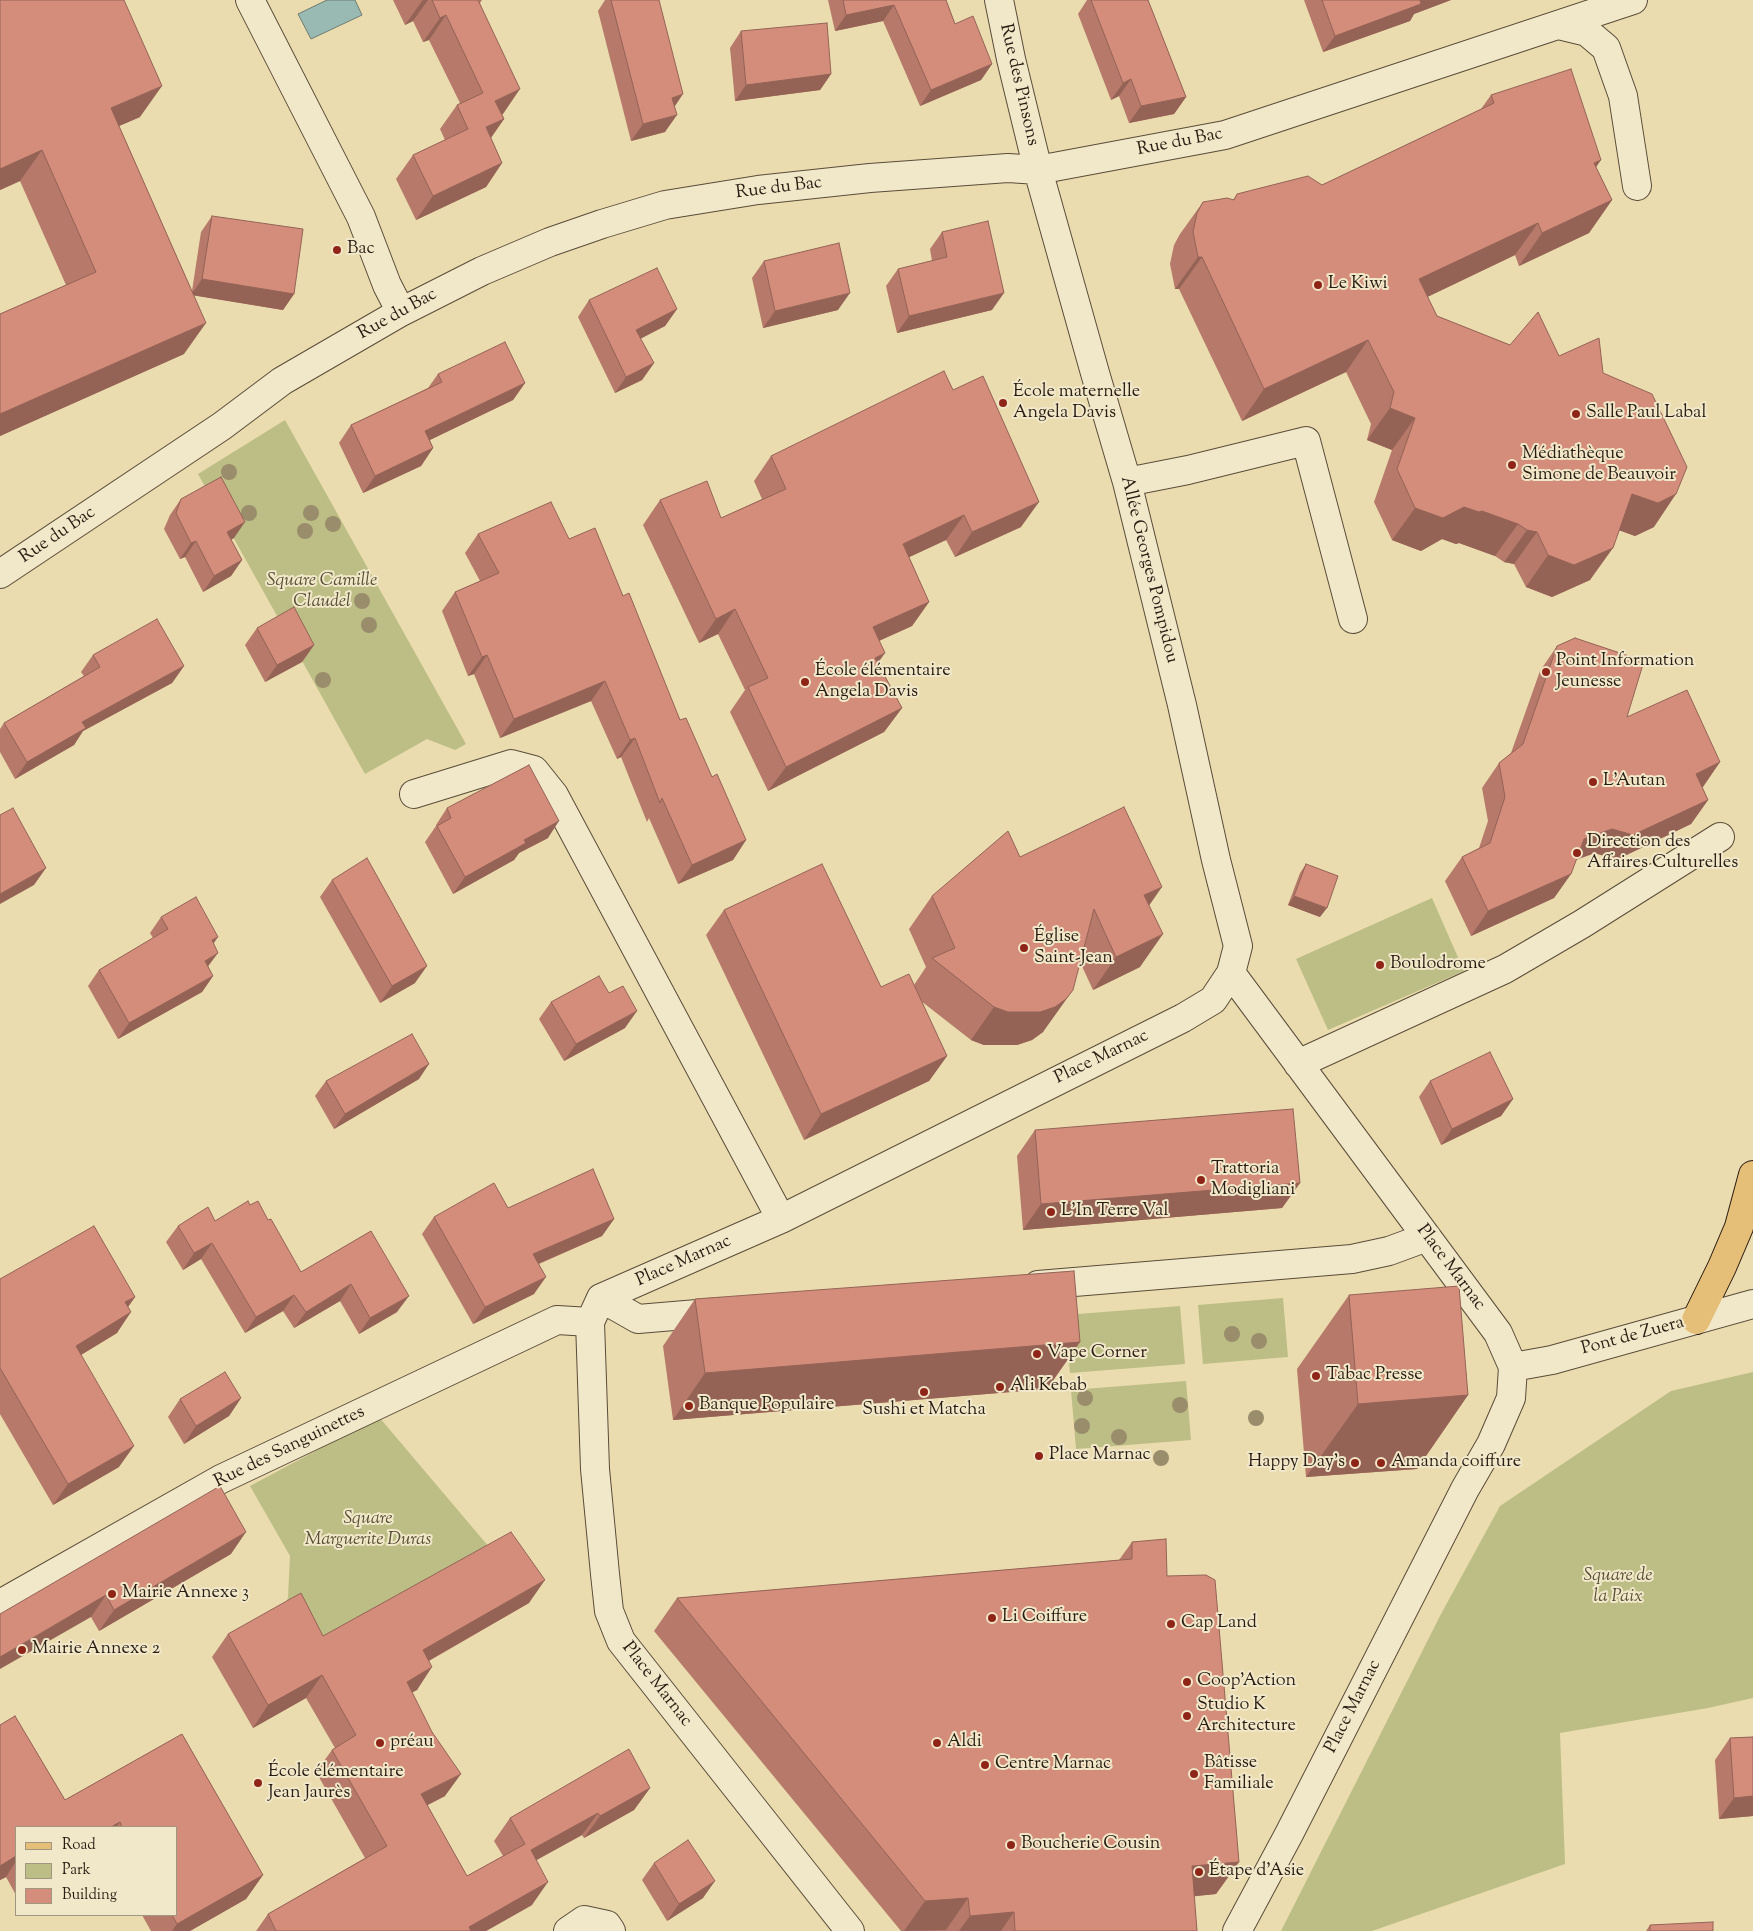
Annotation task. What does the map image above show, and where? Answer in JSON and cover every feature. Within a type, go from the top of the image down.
[{"type":"main road","points":[[1696,1320],[1740,1228],[1753,1175]]},
{"type":"street","points":[[250,0],[361,217],[387,285],[401,312]]},
{"type":"street","name":"Rue des Pinsons","points":[[999,0],[1038,170]]},
{"type":"street","name":"Rue du Bac","points":[[0,574],[222,426],[282,381],[401,312],[482,271],[550,242],[665,205],[758,190],[861,179],[1008,168],[1038,170],[1225,135],[1633,0]]},
{"type":"street","points":[[1558,25],[1587,32],[1606,48],[1623,96],[1637,186]]},
{"type":"street","name":"Allée Georges Pompidou","points":[[1038,170],[1094,373],[1127,482],[1182,706],[1216,860],[1238,946],[1231,973]]},
{"type":"street","points":[[1127,482],[1188,470],[1306,441],[1353,619]]},
{"type":"street","points":[[414,794],[510,764],[534,770],[554,795],[781,1219]]},
{"type":"street","points":[[1298,1064],[1506,969],[1582,924],[1720,837]]},
{"type":"street","name":"Place Marnac","points":[[850,1931],[621,1641],[609,1611],[595,1469],[596,1310],[1183,1018],[1213,1000],[1231,973],[1498,1333],[1513,1367],[1511,1398],[1491,1444],[1465,1489],[1289,1834],[1237,1931]]},
{"type":"street","points":[[1016,1286],[1352,1259],[1380,1253],[1427,1237]]},
{"type":"street","name":"Pont de Zuera","points":[[1513,1367],[1552,1360],[1753,1304]]},
{"type":"street","points":[[596,1310],[638,1319],[747,1310]]},
{"type":"street","name":"Rue des Sanguinettes","points":[[0,1604],[221,1480],[557,1320],[596,1310]]},
{"type":"street","points":[[568,1931],[584,1920],[607,1925],[611,1931]]},
{"type":"green space","name":"Square Camille Claudel","points":[[285,420],[466,744],[455,750],[427,739],[365,774],[198,474]]},
{"type":"green space","name":"Boulodrome","points":[[1432,898],[1464,971],[1328,1030],[1296,959]]},
{"type":"green space","points":[[1283,1298],[1288,1357],[1203,1364],[1198,1305]]},
{"type":"green space","points":[[1180,1306],[1185,1364],[1070,1373],[1065,1315]]},
{"type":"green space","name":"Square de la Paix","points":[[1753,1372],[1753,1698],[1708,1708],[1560,1733],[1565,1864],[1372,1931],[1281,1931],[1441,1614],[1500,1506],[1671,1391]]},
{"type":"green space","points":[[1186,1381],[1191,1440],[1076,1449],[1071,1390]]},
{"type":"green space","name":"Square Marguerite Duras","points":[[379,1417],[495,1554],[309,1658],[283,1612],[288,1597],[290,1556],[250,1486]]},
{"type":"water","points":[[327,0],[355,0],[362,15],[311,39],[298,14]]},
{"type":"building","points":[[0,0],[124,0],[162,86],[111,108],[206,323],[0,414],[0,314],[96,272],[42,150],[0,169]]},
{"type":"building","points":[[432,0],[478,0],[520,89],[495,101],[504,119],[486,127],[502,163],[433,196],[413,155],[468,129],[457,105],[483,93],[446,15],[440,18]]},
{"type":"building","points":[[611,0],[659,0],[683,94],[672,98],[677,115],[643,124]]},
{"type":"building","points":[[843,0],[946,0],[955,24],[973,16],[992,64],[931,90],[894,5],[846,15]]},
{"type":"building","points":[[1091,0],[1148,0],[1186,97],[1141,106],[1131,79],[1123,83]]},
{"type":"building","points":[[1322,0],[1420,0],[1421,4],[1335,36]]},
{"type":"building","points":[[827,23],[831,74],[746,85],[741,31]]},
{"type":"building","points":[[1571,69],[1601,160],[1594,163],[1612,200],[1542,233],[1538,223],[1419,279],[1437,316],[1510,345],[1538,312],[1559,356],[1599,338],[1603,373],[1652,394],[1687,467],[1676,494],[1658,503],[1632,494],[1613,548],[1574,565],[1548,555],[1537,532],[1527,530],[1518,524],[1482,511],[1479,512],[1464,507],[1443,518],[1415,508],[1397,469],[1415,418],[1390,408],[1394,392],[1368,340],[1264,389],[1202,257],[1198,257],[1193,232],[1197,213],[1203,202],[1227,198],[1234,200],[1237,194],[1308,176],[1322,185],[1494,103],[1491,95]]},
{"type":"building","points":[[212,216],[303,229],[294,294],[202,279]]},
{"type":"building","points":[[988,221],[1004,293],[909,316],[898,269],[947,257],[942,232]]},
{"type":"building","points":[[839,243],[850,293],[775,311],[764,261]]},
{"type":"building","points":[[657,268],[677,309],[636,330],[654,363],[626,377],[589,300]]},
{"type":"building","points":[[505,342],[525,383],[425,431],[433,448],[375,476],[351,425],[442,382],[438,374]]},
{"type":"building","points":[[944,371],[953,390],[983,376],[1039,502],[972,532],[964,515],[903,544],[929,602],[873,627],[885,653],[875,658],[902,708],[786,767],[748,687],[768,678],[735,609],[716,619],[660,500],[707,481],[721,518],[786,489],[771,456]]},
{"type":"building","points":[[221,477],[245,522],[227,532],[242,560],[214,576],[196,541],[191,543],[176,513],[181,499]]},
{"type":"building","points":[[551,502],[569,539],[595,528],[623,596],[629,593],[680,720],[686,718],[712,777],[717,774],[746,840],[692,865],[662,798],[660,803],[635,738],[630,740],[605,681],[514,719],[487,655],[482,657],[455,592],[499,573],[478,534]]},
{"type":"building","points":[[294,607],[314,645],[277,665],[257,628]]},
{"type":"building","points":[[157,619],[184,666],[82,722],[86,728],[27,762],[4,723],[100,667],[93,655]]},
{"type":"building","points":[[1575,638],[1644,661],[1627,717],[1687,690],[1720,762],[1696,774],[1708,800],[1633,835],[1612,829],[1584,839],[1571,874],[1488,911],[1462,857],[1490,843],[1505,797],[1499,763],[1523,744],[1557,646]]},
{"type":"building","points":[[529,765],[559,821],[524,840],[526,843],[465,877],[437,826],[451,818],[447,808]]},
{"type":"building","name":"Église Saint-Jean","points":[[1124,807],[1162,887],[1144,895],[1163,934],[1116,957],[1094,909],[1073,990],[1066,999],[1055,1007],[1040,1012],[1008,1012],[994,1007],[932,958],[955,948],[932,896],[1008,831],[1020,857]]},
{"type":"building","points":[[13,808],[46,868],[0,894],[0,815]]},
{"type":"building","points":[[367,858],[427,966],[392,986],[332,880]]},
{"type":"building","points":[[822,864],[881,987],[909,974],[947,1056],[821,1114],[724,910]]},
{"type":"building","points":[[1306,864],[1338,876],[1327,908],[1294,896]]},
{"type":"building","points":[[196,897],[218,937],[212,940],[218,953],[205,961],[213,976],[129,1023],[99,970],[168,929],[161,917]]},
{"type":"building","points":[[599,976],[609,993],[623,986],[637,1011],[576,1044],[551,1002]]},
{"type":"building","points":[[412,1034],[429,1064],[345,1114],[326,1081]]},
{"type":"building","points":[[1490,1052],[1513,1099],[1452,1129],[1430,1081]]},
{"type":"building","points":[[1293,1109],[1300,1183],[1041,1204],[1035,1130]]},
{"type":"building","points":[[593,1169],[614,1219],[533,1254],[546,1277],[485,1307],[434,1217],[494,1183],[508,1208]]},
{"type":"building","points":[[248,1201],[250,1205],[258,1201],[268,1220],[271,1219],[301,1272],[371,1231],[409,1296],[370,1318],[351,1284],[306,1312],[294,1295],[256,1317],[212,1243],[194,1253],[178,1226],[208,1207],[215,1221]]},
{"type":"building","points":[[94,1226],[135,1297],[125,1302],[131,1312],[76,1346],[134,1446],[68,1484],[0,1368],[0,1279]]},
{"type":"building","points":[[1074,1271],[1080,1342],[705,1373],[695,1299]]},
{"type":"building","points":[[1459,1286],[1468,1395],[1358,1404],[1349,1295]]},
{"type":"building","points":[[225,1372],[241,1398],[196,1426],[180,1399]]},
{"type":"building","points":[[220,1486],[246,1532],[114,1610],[106,1595],[0,1657],[0,1614]]},
{"type":"building","points":[[511,1532],[545,1580],[423,1650],[432,1667],[407,1682],[432,1732],[461,1774],[421,1794],[467,1876],[525,1844],[510,1818],[629,1749],[650,1788],[600,1816],[598,1813],[531,1850],[548,1882],[469,1927],[471,1931],[276,1931],[268,1914],[387,1846],[332,1750],[356,1735],[322,1675],[268,1705],[228,1634],[301,1593],[323,1636]]},
{"type":"building","name":"Centre Marnac","points":[[1166,1539],[1167,1576],[1206,1575],[1215,1580],[1239,1862],[1192,1866],[1197,1931],[1015,1931],[1014,1912],[970,1916],[968,1898],[925,1901],[677,1598],[1132,1559],[1132,1542]]},
{"type":"building","points":[[15,1716],[65,1800],[182,1734],[263,1875],[177,1924],[173,1916],[178,1916],[178,1826],[122,1826],[120,1822],[113,1826],[15,1826],[15,1857],[0,1866],[0,1725]]},
{"type":"building","points":[[1753,1737],[1753,1796],[1734,1798],[1730,1738]]},
{"type":"building","points":[[688,1840],[715,1881],[679,1904],[654,1863]]},
{"type":"building","points":[[1713,1922],[1713,1931],[1650,1931],[1650,1925]]},
{"type":"place","name":"Bac","points":[[337,250]]},
{"type":"place","name":"Le Kiwi","points":[[1318,285]]},
{"type":"place","name":"École maternelle Angela Davis","points":[[1003,403]]},
{"type":"place","name":"Salle Paul Labal","points":[[1576,414]]},
{"type":"place","name":"Médiathèque Simone de Beauvoir","points":[[1512,465]]},
{"type":"place","name":"Point Information Jeunesse","points":[[1546,672]]},
{"type":"place","name":"École élémentaire Angela Davis","points":[[805,682]]},
{"type":"place","name":"L'Autan","points":[[1593,782]]},
{"type":"place","name":"Direction des Affaires Culturelles","points":[[1577,853]]},
{"type":"place","name":"Église Saint-Jean","points":[[1024,948]]},
{"type":"place","name":"Boulodrome","points":[[1380,965]]},
{"type":"place","name":"Trattoria Modigliani","points":[[1201,1180]]},
{"type":"place","name":"L'In Terre Val","points":[[1051,1212]]},
{"type":"place","name":"Vape Corner","points":[[1037,1354]]},
{"type":"place","name":"Tabac Presse","points":[[1316,1376]]},
{"type":"place","name":"Ali Kebab","points":[[1000,1387]]},
{"type":"place","name":"Sushi et Matcha","points":[[924,1392]]},
{"type":"place","name":"Banque Populaire","points":[[689,1406]]},
{"type":"place","name":"Place Marnac","points":[[1039,1456]]},
{"type":"place","name":"Happy Day's","points":[[1355,1463]]},
{"type":"place","name":"Amanda coiffure","points":[[1381,1463]]},
{"type":"place","name":"Mairie Annexe 3","points":[[112,1594]]},
{"type":"place","name":"Li Coiffure","points":[[992,1618]]},
{"type":"place","name":"Cap Land","points":[[1171,1624]]},
{"type":"place","name":"Mairie Annexe 2","points":[[22,1650]]},
{"type":"place","name":"Coop'Action","points":[[1187,1682]]},
{"type":"place","name":"Studio K Architecture","points":[[1187,1716]]},
{"type":"place","name":"préau","points":[[380,1743]]},
{"type":"place","name":"Aldi","points":[[937,1743]]},
{"type":"place","name":"Centre Marnac","points":[[985,1765]]},
{"type":"place","name":"Bâtisse Familiale","points":[[1194,1774]]},
{"type":"place","name":"École élémentaire Jean Jaurès","points":[[258,1783]]},
{"type":"place","name":"Boucherie Cousin","points":[[1011,1845]]},
{"type":"place","name":"Étape d'Asie","points":[[1199,1872]]}]
